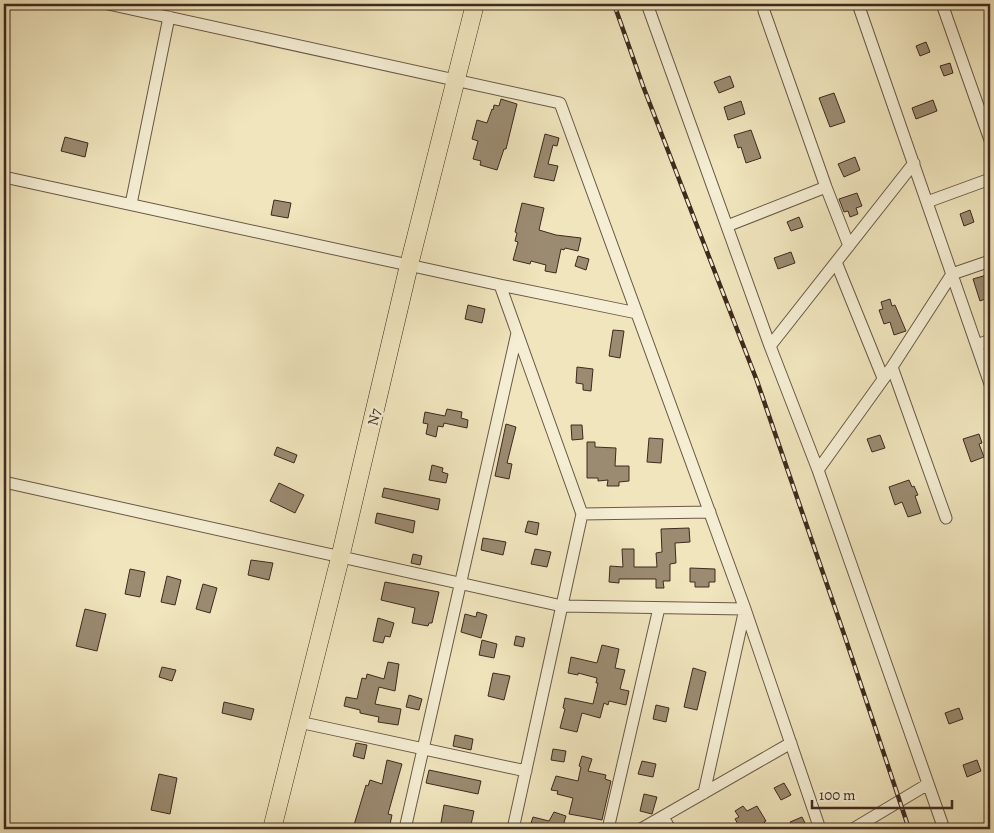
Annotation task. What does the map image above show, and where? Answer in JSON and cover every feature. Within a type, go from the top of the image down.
[{"type":"main road","name":"N7","points":[[272,829],[340,558],[409,265],[475,4]]},
{"type":"street","points":[[108,4],[560,103],[745,609],[820,829]]},
{"type":"street","points":[[647,4],[770,346],[818,470],[944,829]]},
{"type":"street","points":[[858,4],[990,384]]},
{"type":"street","points":[[942,4],[990,140]]},
{"type":"street","points":[[764,11],[826,187],[849,246]]},
{"type":"street","points":[[131,204],[170,17]]},
{"type":"street","points":[[770,346],[914,163]]},
{"type":"street","points":[[4,177],[637,313]]},
{"type":"street","points":[[927,202],[990,179]]},
{"type":"street","points":[[727,226],[826,187]]},
{"type":"street","points":[[818,470],[892,367],[952,274],[990,260]]},
{"type":"street","points":[[836,262],[883,378]]},
{"type":"street","points":[[500,285],[582,514],[513,829]]},
{"type":"street","points":[[405,829],[517,332]]},
{"type":"street","points":[[977,345],[990,340]]},
{"type":"street","points":[[892,367],[946,518]]},
{"type":"street","points":[[4,482],[562,606],[745,609]]},
{"type":"street","points":[[582,514],[710,512]]},
{"type":"street","points":[[608,829],[659,608]]},
{"type":"street","points":[[704,793],[745,609]]},
{"type":"street","points":[[299,722],[526,771]]},
{"type":"street","points":[[640,829],[791,743]]},
{"type":"street","points":[[853,829],[928,784]]},
{"type":"street","points":[[663,817],[670,829]]},
{"type":"building","points":[[926,42],[930,52],[920,56],[916,46]]},
{"type":"building","points":[[950,63],[953,73],[944,76],[940,66]]},
{"type":"building","points":[[730,76],[734,87],[719,93],[714,82]]},
{"type":"building","points":[[834,93],[845,122],[830,127],[819,98]]},
{"type":"building","points":[[501,99],[517,104],[506,149],[504,149],[497,170],[480,165],[481,161],[473,159],[478,141],[472,139],[477,120],[487,123],[494,105],[499,106]]},
{"type":"building","points":[[933,100],[937,111],[916,119],[912,108]]},
{"type":"building","points":[[741,101],[745,114],[728,120],[724,107]]},
{"type":"building","points":[[751,130],[761,158],[746,163],[741,147],[738,148],[734,135]]},
{"type":"building","points":[[545,134],[559,138],[557,146],[553,145],[548,164],[558,166],[554,181],[534,177]]},
{"type":"building","points":[[65,137],[88,143],[85,157],[61,151]]},
{"type":"building","points":[[855,157],[860,170],[844,177],[838,164]]},
{"type":"building","points":[[857,193],[862,206],[856,208],[858,214],[850,217],[848,211],[844,212],[839,199]]},
{"type":"building","points":[[274,200],[291,203],[288,218],[271,215]]},
{"type":"building","points":[[522,203],[544,208],[539,230],[556,235],[581,238],[578,251],[561,249],[556,273],[545,271],[546,265],[531,261],[530,264],[513,260],[518,242],[515,241],[517,233],[515,232]]},
{"type":"building","points":[[970,210],[974,222],[964,226],[960,214]]},
{"type":"building","points":[[799,217],[803,227],[791,231],[787,222]]},
{"type":"building","points":[[791,252],[795,263],[778,269],[774,258]]},
{"type":"building","points":[[578,256],[589,259],[586,270],[575,266]]},
{"type":"building","points":[[990,274],[990,297],[980,301],[973,279]]},
{"type":"building","points":[[890,299],[892,306],[895,305],[906,331],[894,335],[890,322],[884,324],[879,310],[883,309],[881,302]]},
{"type":"building","points":[[468,305],[485,309],[482,323],[465,319]]},
{"type":"building","points":[[613,330],[624,331],[620,358],[609,356]]},
{"type":"building","points":[[577,367],[593,369],[591,391],[583,390],[583,384],[576,383]]},
{"type":"building","points":[[447,409],[462,412],[461,418],[468,420],[467,428],[444,423],[443,427],[438,426],[436,437],[426,434],[428,424],[423,423],[425,412],[445,416]]},
{"type":"building","points":[[506,424],[516,427],[507,463],[512,464],[509,479],[495,476]]},
{"type":"building","points":[[571,425],[582,425],[583,439],[572,440]]},
{"type":"building","points":[[979,434],[982,443],[979,444],[984,457],[971,462],[963,439]]},
{"type":"building","points":[[880,435],[885,448],[872,452],[867,439]]},
{"type":"building","points":[[649,438],[663,439],[661,463],[647,462]]},
{"type":"building","points":[[587,442],[595,442],[595,447],[616,448],[615,466],[629,466],[629,481],[619,482],[619,486],[607,486],[608,480],[598,481],[598,478],[587,478]]},
{"type":"building","points":[[277,447],[297,455],[294,463],[274,455]]},
{"type":"building","points":[[432,465],[443,468],[442,472],[448,474],[446,483],[429,480]]},
{"type":"building","points":[[909,480],[918,495],[915,496],[921,513],[908,517],[902,502],[895,505],[889,487]]},
{"type":"building","points":[[279,483],[304,495],[295,513],[270,501]]},
{"type":"building","points":[[384,488],[440,499],[438,510],[382,497]]},
{"type":"building","points":[[377,513],[415,521],[413,533],[375,523]]},
{"type":"building","points":[[528,521],[539,523],[537,535],[525,532]]},
{"type":"building","points":[[689,528],[690,542],[675,543],[676,563],[670,564],[670,581],[663,581],[664,588],[656,588],[656,579],[619,579],[619,583],[609,582],[610,566],[623,567],[622,549],[634,549],[634,567],[657,567],[656,553],[662,552],[661,529]]},
{"type":"building","points":[[483,538],[506,542],[503,555],[481,550]]},
{"type":"building","points":[[535,549],[551,552],[547,567],[531,564]]},
{"type":"building","points":[[413,554],[422,556],[420,565],[411,563]]},
{"type":"building","points":[[251,560],[273,563],[269,580],[248,575]]},
{"type":"building","points":[[690,568],[715,569],[715,582],[709,582],[709,587],[695,587],[695,582],[690,582]]},
{"type":"building","points":[[130,569],[145,572],[140,597],[125,594]]},
{"type":"building","points":[[167,576],[181,580],[175,605],[161,602]]},
{"type":"building","points":[[385,582],[439,592],[432,623],[429,623],[428,626],[412,623],[415,608],[381,600]]},
{"type":"building","points":[[203,584],[217,588],[210,613],[196,609]]},
{"type":"building","points":[[85,609],[106,614],[97,651],[76,646]]},
{"type":"building","points":[[477,612],[487,615],[481,638],[461,632],[465,614],[476,617]]},
{"type":"building","points":[[378,618],[394,623],[390,637],[385,636],[383,643],[373,641]]},
{"type":"building","points":[[516,636],[525,638],[523,647],[514,645]]},
{"type":"building","points":[[482,640],[497,644],[494,658],[479,655]]},
{"type":"building","points":[[602,645],[619,649],[615,668],[625,670],[620,689],[629,691],[626,705],[609,701],[608,705],[604,703],[600,718],[582,713],[577,732],[560,728],[565,709],[563,708],[565,698],[593,704],[598,683],[596,683],[597,678],[578,673],[578,675],[568,673],[571,657],[597,663]]},
{"type":"building","points":[[388,662],[399,664],[395,691],[379,687],[375,704],[401,709],[398,725],[378,722],[379,717],[360,713],[360,710],[344,706],[346,697],[357,699],[362,678],[366,679],[367,674],[384,679]]},
{"type":"building","points":[[162,667],[176,670],[172,681],[159,677]]},
{"type":"building","points":[[693,668],[706,672],[697,710],[684,707]]},
{"type":"building","points":[[493,673],[510,676],[504,700],[488,696]]},
{"type":"building","points":[[409,695],[422,699],[419,710],[406,707]]},
{"type":"building","points":[[224,702],[254,709],[251,720],[222,713]]},
{"type":"building","points":[[656,705],[669,708],[666,722],[653,719]]},
{"type":"building","points":[[959,708],[963,719],[949,724],[945,713]]},
{"type":"building","points":[[455,735],[473,739],[471,750],[453,746]]},
{"type":"building","points":[[356,743],[367,745],[364,759],[353,756]]},
{"type":"building","points":[[553,749],[566,751],[564,762],[551,760]]},
{"type":"building","points":[[582,756],[592,759],[588,771],[606,775],[605,779],[611,781],[602,820],[569,814],[573,798],[557,794],[558,791],[551,790],[556,776],[578,781]]},
{"type":"building","points":[[387,760],[402,764],[388,814],[392,815],[389,829],[375,829],[354,825],[366,785],[368,786],[370,780],[382,784]]},
{"type":"building","points":[[977,760],[981,771],[967,777],[963,765]]},
{"type":"building","points":[[642,761],[656,764],[653,777],[638,774]]},
{"type":"building","points":[[429,770],[481,781],[478,794],[426,783]]},
{"type":"building","points":[[159,774],[177,778],[170,814],[151,810]]},
{"type":"building","points":[[784,783],[791,795],[781,800],[774,788]]},
{"type":"building","points":[[644,794],[657,797],[652,814],[640,811]]},
{"type":"building","points":[[444,805],[474,811],[470,829],[440,829]]},
{"type":"building","points":[[743,806],[747,811],[757,806],[766,821],[764,822],[768,829],[741,829],[735,819],[739,817],[735,811]]},
{"type":"building","points":[[554,812],[566,816],[562,829],[545,827],[545,829],[531,823],[533,817],[549,821]]},
{"type":"building","points":[[802,817],[808,829],[793,829],[790,822]]},
{"type":"railway","points":[[614,4],[643,86],[757,381],[909,829]]}]
